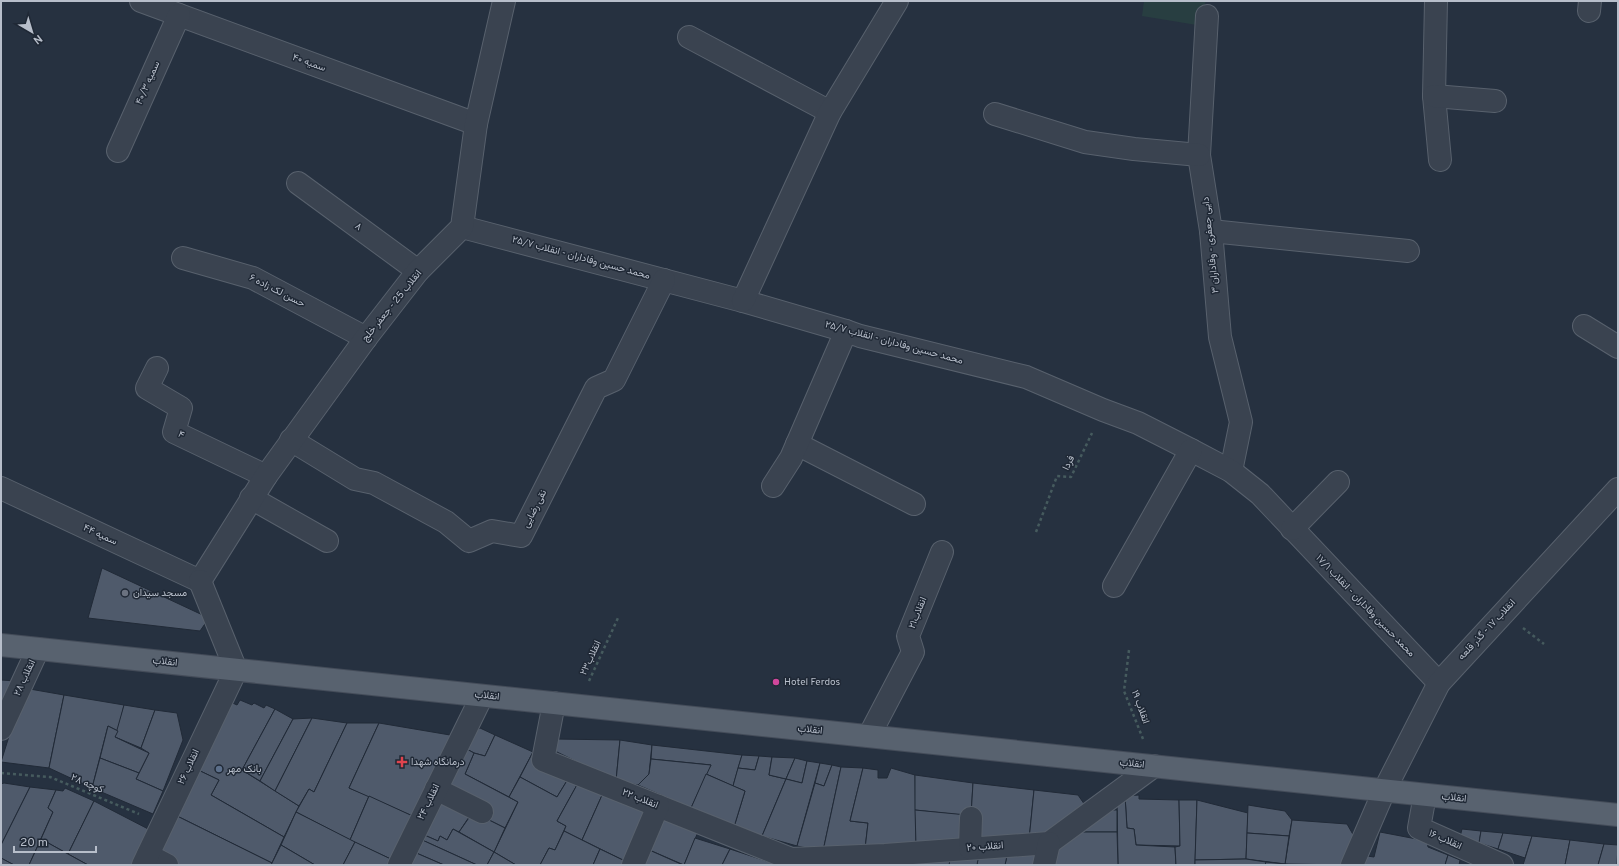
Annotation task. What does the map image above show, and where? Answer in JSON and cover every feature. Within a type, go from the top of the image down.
[{"type":"main road","name":"انقلاب","points":[[1,645],[1618,815]]},
{"type":"street","name":"سمیه ۴۰","points":[[141,1],[476,124]]},
{"type":"street","points":[[462,227],[476,124],[504,1]]},
{"type":"street","points":[[743,301],[830,112],[897,1]]},
{"type":"street","points":[[1436,1],[1434,96],[1440,160]]},
{"type":"street","name":"سمیه ۴۰/۳","points":[[118,151],[179,15]]},
{"type":"street","name":"دایی جعفری - وفاداران ۳","points":[[1207,16],[1199,155],[1211,231],[1220,337],[1241,422],[1230,471]]},
{"type":"street","points":[[689,37],[830,112]]},
{"type":"street","points":[[1434,96],[1495,101]]},
{"type":"street","points":[[995,114],[1086,142],[1134,149],[1199,155]]},
{"type":"street","name":"۸","points":[[298,183],[418,271]]},
{"type":"street","name":"محمد حسین وفاداران - انقلاب ۲۵/۷","points":[[462,227],[743,301],[860,336],[1026,377],[1103,410],[1138,423],[1230,471],[1260,494],[1292,529]]},
{"type":"street","name":"انقلاب 25 - جعفر خلج","points":[[200,581],[266,476],[366,338],[418,271],[462,227]]},
{"type":"street","points":[[1211,231],[1408,251]]},
{"type":"street","name":"۶ حسن لک زاده","points":[[183,258],[253,278],[366,338]]},
{"type":"street","name":"نقی رضایی","points":[[291,440],[355,479],[374,483],[446,522],[469,541],[492,531],[521,536],[596,388],[614,380],[664,280]]},
{"type":"street","points":[[1584,326],[1618,347]]},
{"type":"street","points":[[773,486],[791,458],[846,331]]},
{"type":"street","name":"۴","points":[[157,368],[147,388],[181,408],[174,432],[266,476]]},
{"type":"street","points":[[797,444],[914,504]]},
{"type":"street","points":[[1114,586],[1191,450]]},
{"type":"street","points":[[1292,529],[1338,482]]},
{"type":"street","name":"سمیه ۴۴","points":[[1,488],[200,581]]},
{"type":"street","name":"انقلاب ۱۷ - گذر قلعه","points":[[1352,865],[1384,791],[1439,682],[1618,489]]},
{"type":"street","points":[[251,498],[327,541]]},
{"type":"street","name":"محمد حسین وفاداران - انقلاب ۱۷/۱","points":[[1292,529],[1439,682]]},
{"type":"street","name":"انقلاب۲۱","points":[[869,736],[913,652],[908,636],[942,552]]},
{"type":"street","points":[[200,581],[236,670]]},
{"type":"street","name":"انقلاب ۲۸","points":[[1,729],[38,649]]},
{"type":"street","name":"انقلاب ۲۶","points":[[145,860],[236,670]]},
{"type":"street","name":"انقلاب ۲۴","points":[[399,865],[482,696]]},
{"type":"street","name":"انقلاب ۲۲","points":[[554,703],[542,760],[792,859]]},
{"type":"street","points":[[1044,865],[1049,843],[1154,766]]},
{"type":"street","points":[[436,789],[482,812]]},
{"type":"street","name":"انقلاب ۱۶","points":[[1425,795],[1419,828],[1502,865]]},
{"type":"street","points":[[633,865],[658,806]]},
{"type":"street","points":[[970,848],[971,818]]},
{"type":"street","name":"انقلاب ۲۰","points":[[792,859],[883,860],[970,848],[1049,843]]},
{"type":"street","points":[[145,860],[167,865]]},
{"type":"path","name":"فردا","points":[[1036,532],[1057,476],[1071,477],[1103,410]]},
{"type":"path","name":"انقلاب۲۳","points":[[578,706],[618,618]]},
{"type":"path","name":"انقلاب ۱۹","points":[[1129,650],[1124,691],[1154,766]]},
{"type":"path","name":"کوچه ۲۸","points":[[1,772],[50,777],[162,824]]},
{"type":"green space","points":[[1144,1],[1206,1],[1197,25],[1142,16]]},
{"type":"building","name":"مسجد سیدان","points":[[102,568],[209,618],[200,631],[88,618]]},
{"type":"building","points":[[1,680],[16,681],[1,714]]},
{"type":"building","points":[[24,688],[64,695],[49,768],[1,762]]},
{"type":"building","points":[[64,695],[124,705],[118,731],[108,726],[92,788],[49,768]]},
{"type":"building","name":"بانک مهر","points":[[226,700],[237,705],[240,700],[252,705],[254,703],[264,708],[266,705],[275,709],[242,770],[299,806],[284,837],[211,795],[219,780],[194,768]]},
{"type":"building","points":[[124,705],[155,710],[141,748],[115,737]]},
{"type":"building","points":[[275,709],[293,719],[260,781],[242,770]]},
{"type":"building","points":[[155,710],[177,713],[183,740],[163,791],[136,779],[149,753],[141,748]]},
{"type":"building","points":[[312,718],[275,791],[260,781],[293,719]]},
{"type":"building","points":[[312,718],[347,723],[314,792],[309,789],[299,806],[275,791]]},
{"type":"building","points":[[347,723],[379,723],[349,788],[369,796],[350,840],[296,812],[309,789],[314,792]]},
{"type":"building","name":"درمانگاه شهدا","points":[[379,723],[456,736],[417,818],[349,788]]},
{"type":"building","points":[[108,726],[118,731],[115,737],[149,753],[139,773],[100,758]]},
{"type":"building","points":[[480,728],[495,735],[485,756],[474,753],[463,747],[469,735]]},
{"type":"building","points":[[495,735],[533,752],[509,797],[465,774],[474,753],[485,756]]},
{"type":"building","points":[[555,739],[620,740],[616,781],[553,750]]},
{"type":"building","points":[[620,740],[652,745],[649,774],[638,785],[616,781]]},
{"type":"building","points":[[652,745],[742,755],[733,786],[706,774],[711,765],[651,759]]},
{"type":"building","points":[[463,747],[474,753],[465,774],[518,802],[505,828],[473,812],[445,786]]},
{"type":"building","points":[[533,752],[538,766],[568,779],[557,797],[520,777]]},
{"type":"building","points":[[742,755],[759,756],[755,770],[738,768]]},
{"type":"building","points":[[759,756],[772,757],[769,775],[786,779],[762,836],[734,827],[745,791],[733,786],[738,768],[755,770]]},
{"type":"building","points":[[772,757],[795,758],[786,779],[769,775]]},
{"type":"building","points":[[100,758],[139,773],[136,779],[163,791],[153,814],[92,788]]},
{"type":"building","points":[[795,758],[807,761],[802,783],[786,779]]},
{"type":"building","points":[[651,759],[711,765],[691,808],[638,785],[649,774]]},
{"type":"building","points":[[807,761],[820,763],[797,846],[762,836],[786,779],[802,783]]},
{"type":"building","points":[[820,763],[832,765],[824,786],[815,783]]},
{"type":"building","points":[[832,765],[841,767],[823,851],[797,846],[815,783],[824,786]]},
{"type":"building","points":[[841,767],[863,768],[850,821],[868,823],[865,849],[823,851]]},
{"type":"building","points":[[194,768],[219,780],[211,795],[284,837],[272,863],[173,814]]},
{"type":"building","points":[[863,768],[878,770],[878,778],[887,778],[891,768],[915,775],[916,845],[865,849],[868,823],[850,821]]},
{"type":"building","points":[[706,774],[745,791],[734,827],[691,808]]},
{"type":"building","points":[[915,775],[973,783],[971,816],[915,810]]},
{"type":"building","points":[[520,777],[557,797],[568,779],[578,783],[557,821],[566,826],[555,850],[549,848],[540,865],[516,865],[494,852],[518,802],[509,797]]},
{"type":"building","points":[[4,783],[30,787],[1,845],[1,784]]},
{"type":"building","points":[[578,783],[603,793],[582,840],[564,831],[566,826],[557,821]]},
{"type":"building","points":[[973,783],[1034,790],[1029,840],[974,842],[971,816]]},
{"type":"building","points":[[30,787],[56,790],[48,808],[53,812],[29,865],[14,865],[1,858],[1,845]]},
{"type":"building","points":[[65,788],[94,801],[68,854],[41,839],[53,812],[48,808],[56,790],[63,791]]},
{"type":"building","points":[[1034,790],[1078,795],[1087,808],[1039,840],[1029,840]]},
{"type":"building","points":[[603,793],[651,810],[627,862],[582,840]]},
{"type":"building","points":[[439,795],[471,814],[459,832],[453,829],[447,840],[440,836],[438,841],[422,834]]},
{"type":"building","points":[[1139,795],[1139,799],[1179,800],[1180,846],[1136,845],[1134,829],[1127,828],[1125,796]]},
{"type":"building","points":[[369,796],[417,818],[395,861],[350,840]]},
{"type":"building","points":[[1125,796],[1127,828],[1134,829],[1136,845],[1175,847],[1176,865],[1118,865],[1117,797]]},
{"type":"building","points":[[1179,800],[1197,800],[1195,865],[1176,865],[1175,847],[1180,846]]},
{"type":"building","points":[[1197,800],[1248,813],[1246,859],[1195,860]]},
{"type":"building","points":[[94,801],[154,832],[137,865],[88,865],[68,854]]},
{"type":"building","points":[[1248,805],[1285,811],[1292,820],[1289,836],[1247,833]]},
{"type":"building","points":[[915,810],[967,815],[966,845],[916,845]]},
{"type":"building","points":[[1104,810],[1117,810],[1117,832],[1071,832]]},
{"type":"building","points":[[296,812],[355,842],[343,865],[315,865],[281,845]]},
{"type":"building","points":[[473,812],[505,828],[494,852],[459,832]]},
{"type":"building","points":[[173,814],[272,863],[271,865],[179,865],[163,857],[158,847]]},
{"type":"building","points":[[662,816],[698,832],[684,865],[647,849]]},
{"type":"building","points":[[1292,820],[1347,824],[1355,838],[1347,865],[1285,864]]},
{"type":"building","points":[[453,829],[494,852],[487,865],[477,865],[420,839],[422,834],[438,841],[440,836],[447,840]]},
{"type":"building","points":[[1462,829],[1481,831],[1479,843],[1460,837]]},
{"type":"building","points":[[564,831],[600,849],[593,865],[540,865],[549,848],[555,850]]},
{"type":"building","points":[[1481,831],[1503,833],[1498,849],[1479,843]]},
{"type":"building","points":[[1071,832],[1117,832],[1118,865],[1049,865],[1051,852]]},
{"type":"building","points":[[1380,832],[1427,841],[1428,847],[1448,855],[1445,865],[1357,865],[1360,855],[1374,857]]},
{"type":"building","points":[[1247,833],[1289,836],[1285,864],[1246,859]]},
{"type":"building","points":[[1503,833],[1532,836],[1525,858],[1498,849]]},
{"type":"building","points":[[1532,836],[1570,840],[1565,865],[1523,865]]},
{"type":"building","points":[[695,838],[730,849],[722,865],[684,865]]},
{"type":"building","points":[[41,839],[68,854],[88,865],[29,865]]},
{"type":"building","points":[[420,839],[477,865],[444,865],[414,852]]},
{"type":"building","points":[[1570,840],[1604,844],[1598,865],[1565,865]]},
{"type":"building","points":[[355,842],[395,861],[393,865],[343,865]]},
{"type":"building","points":[[1604,844],[1618,845],[1617,865],[1598,865]]},
{"type":"building","points":[[281,845],[315,865],[271,865]]},
{"type":"building","points":[[1045,848],[1041,865],[1005,865],[1008,851]]},
{"type":"building","points":[[600,849],[627,862],[626,865],[593,865]]},
{"type":"building","points":[[647,849],[683,865],[641,865]]},
{"type":"building","points":[[730,849],[775,864],[809,865],[722,865]]},
{"type":"building","points":[[1008,851],[1005,865],[977,865],[979,853]]},
{"type":"building","points":[[414,852],[444,865],[403,865]]},
{"type":"building","points":[[494,852],[516,865],[487,865]]},
{"type":"building","points":[[979,853],[977,865],[949,865],[951,854]]},
{"type":"building","points":[[951,854],[949,865],[916,865],[917,855]]},
{"type":"building","points":[[1448,855],[1460,860],[1459,865],[1445,865]]},
{"type":"building","points":[[1,858],[14,865],[1,865]]},
{"type":"building","points":[[1246,859],[1266,862],[1265,865],[1195,865],[1195,860]]},
{"type":"building","points":[[1266,862],[1285,864],[1292,865],[1265,865]]},
{"type":"place","name":"مسجد سیدان","points":[[125,593]]},
{"type":"place","name":"Hotel Ferdos","points":[[776,682]]},
{"type":"place","name":"درمانگاه شهدا","points":[[402,762]]},
{"type":"place","name":"بانک مهر","points":[[219,769]]}]
